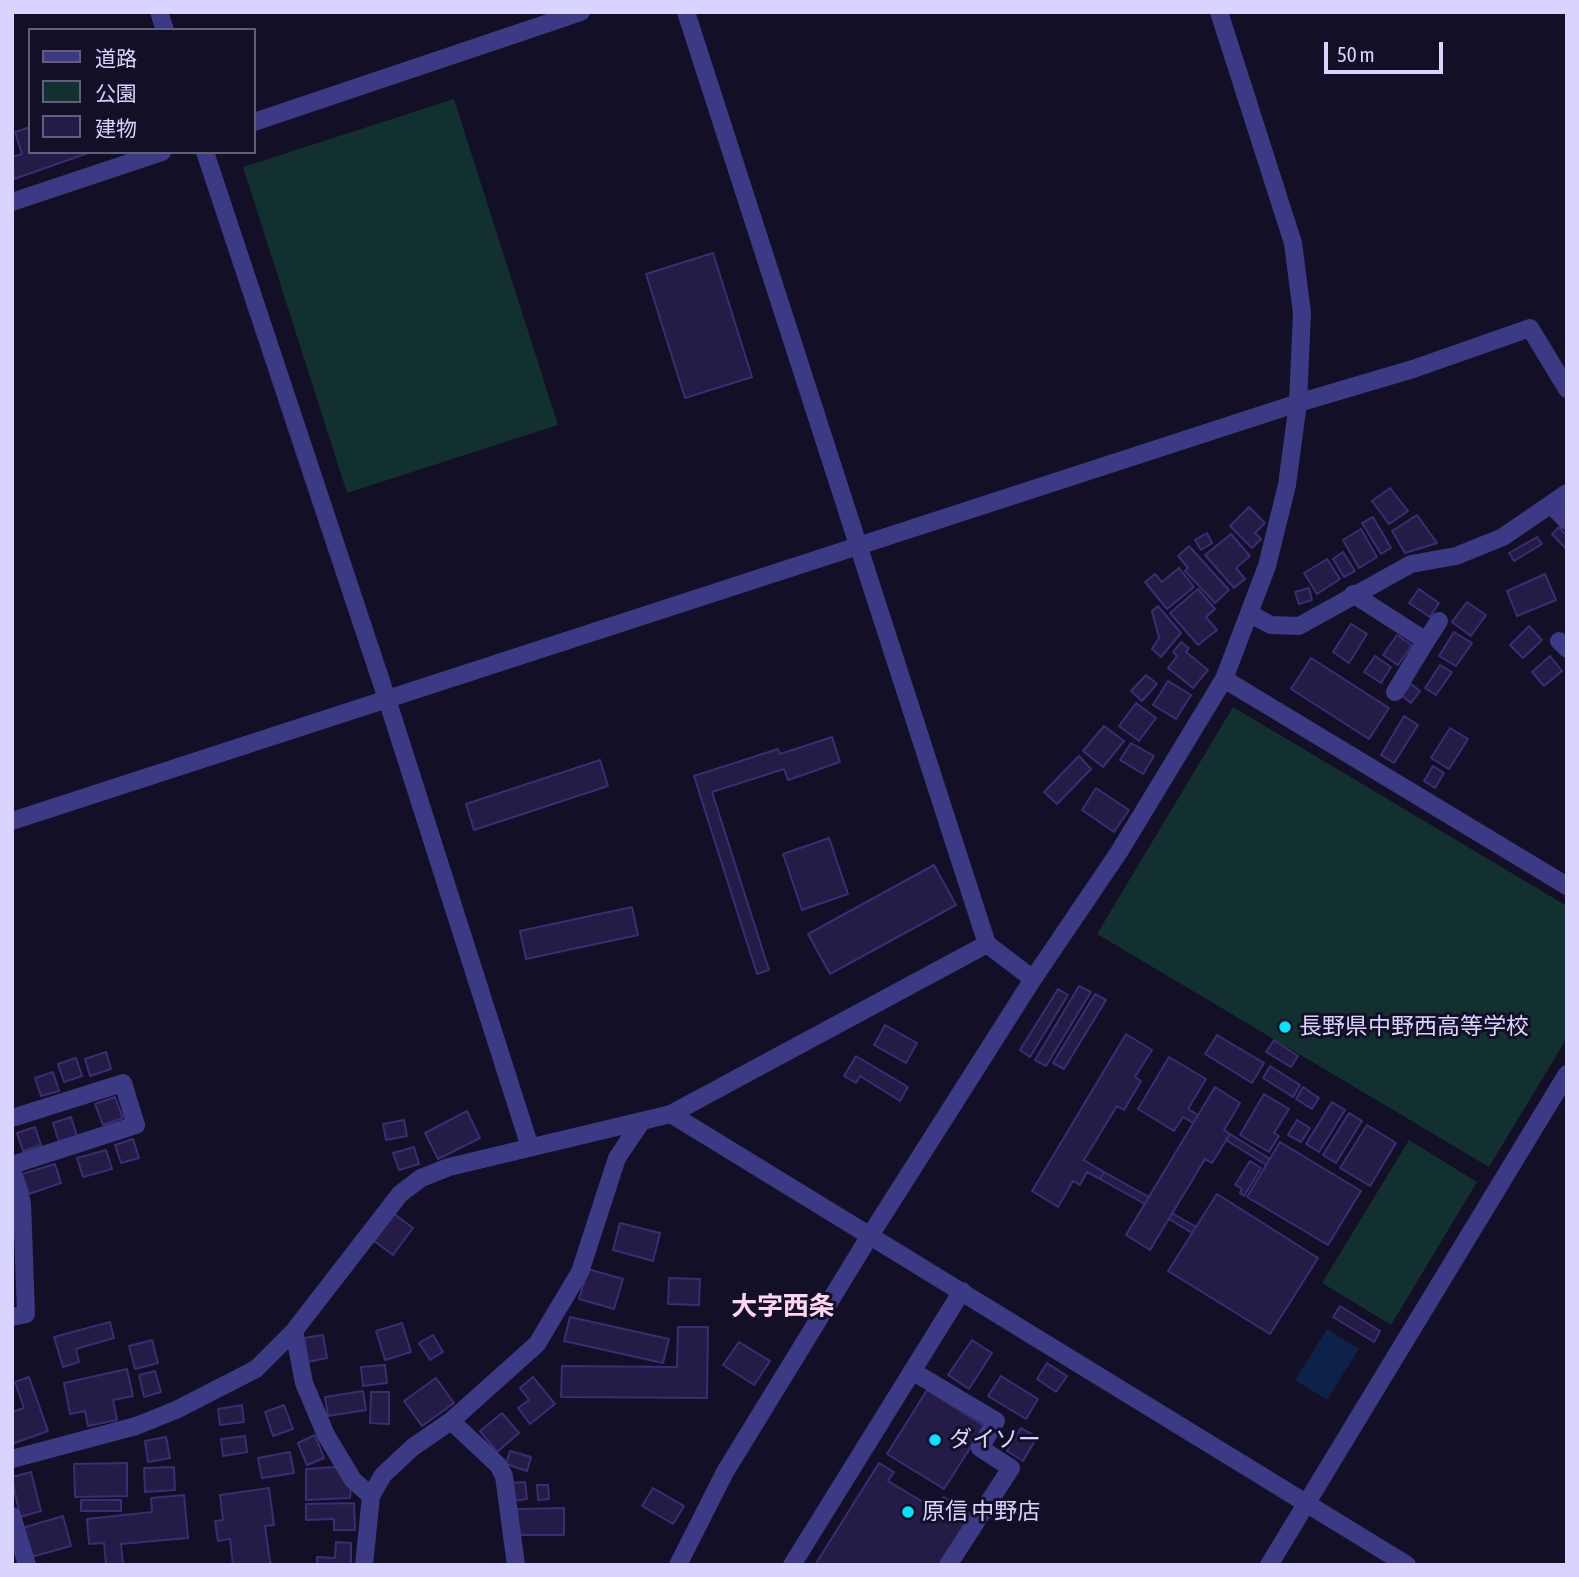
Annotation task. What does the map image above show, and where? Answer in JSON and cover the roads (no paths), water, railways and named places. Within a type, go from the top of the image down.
[{"type":"street","points":[[256,121],[581,12]]},
{"type":"street","points":[[686,12],[987,944],[1033,979]]},
{"type":"street","points":[[678,1565],[725,1472],[871,1234],[1033,979],[1119,852],[1224,679],[1267,566],[1287,485],[1298,403],[1302,313],[1293,243],[1219,12]]},
{"type":"street","points":[[12,202],[156,154]]},
{"type":"street","points":[[206,154],[387,699],[530,1147]]},
{"type":"street","points":[[12,821],[1298,403],[1413,369],[1530,328],[1567,390]]},
{"type":"street","points":[[1250,614],[1271,625],[1300,626],[1411,564],[1456,556],[1503,537],[1567,493]]},
{"type":"street","points":[[1551,505],[1567,521]]},
{"type":"street","points":[[1353,594],[1426,641]]},
{"type":"street","points":[[1395,692],[1439,621]]},
{"type":"street","points":[[1224,679],[1567,886]]},
{"type":"street","points":[[12,1459],[136,1426],[176,1410],[256,1369],[294,1331],[400,1194],[411,1186],[449,1167],[671,1114],[987,944]]},
{"type":"street","points":[[1269,1565],[1304,1502],[1567,1074]]},
{"type":"street","points":[[12,1118],[123,1083],[136,1125],[12,1165]]},
{"type":"street","points":[[671,1114],[871,1234],[1407,1565]]},
{"type":"street","points":[[364,1565],[371,1496],[383,1475],[413,1447],[451,1421],[537,1344],[580,1272],[617,1158],[642,1121]]},
{"type":"street","points":[[12,1171],[22,1203],[26,1314],[12,1317]]},
{"type":"street","points":[[792,1565],[962,1291]]},
{"type":"street","points":[[294,1331],[304,1383],[326,1436],[353,1480],[371,1496]]},
{"type":"street","points":[[912,1371],[996,1421],[980,1448],[1011,1468],[948,1565]]},
{"type":"street","points":[[451,1421],[498,1465],[504,1476],[516,1565]]},
{"type":"street","points":[[12,1516],[27,1565]]},
{"type":"water","points":[[1327,1329],[1359,1349],[1327,1400],[1295,1380]]},
{"type":"place","name":"長野県中野西高等学校","points":[[1285,1027]]},
{"type":"place","name":"ダイソー","points":[[935,1440]]},
{"type":"place","name":"原信 中野店","points":[[908,1512]]},
{"type":"district","name":"大字西条","points":[[783,1307]]}]
